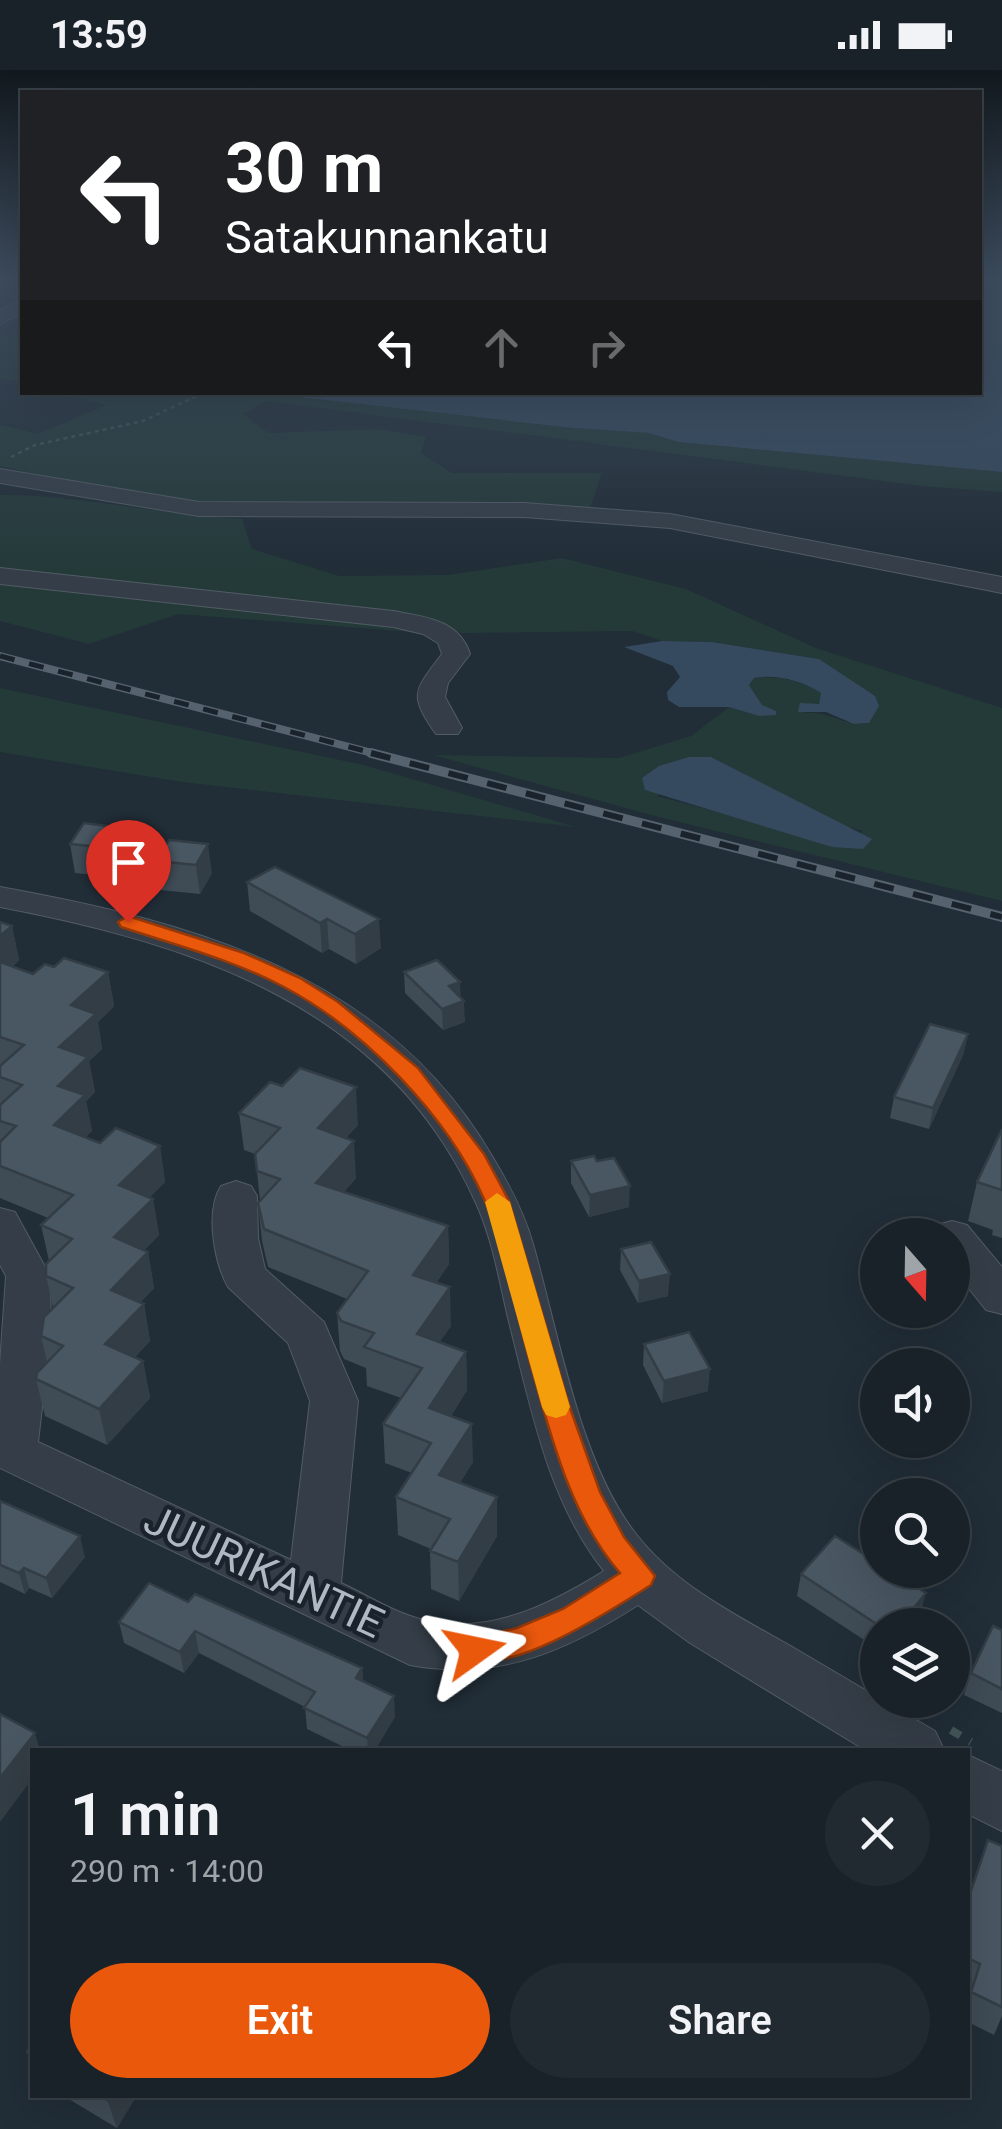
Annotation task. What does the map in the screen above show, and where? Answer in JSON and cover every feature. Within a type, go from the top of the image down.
[{"type":"street","points":[[0,476],[200,509],[524,510],[670,520],[1002,585]]},
{"type":"street","points":[[0,490],[38,483]]},
{"type":"street","points":[[0,576],[393,619],[447,633],[454,641],[456,654],[429,690],[430,706],[446,728]]},
{"type":"street","points":[[963,577],[1002,594]]},
{"type":"street","points":[[0,897],[109,918],[237,958],[292,983],[330,1006],[410,1072],[476,1159],[497,1201],[556,1405],[586,1493],[614,1546],[640,1576],[707,1626],[912,1748]]},
{"type":"street","points":[[236,1196],[236,1238],[244,1276],[308,1334],[334,1401],[314,1594]]},
{"type":"street","points":[[0,1223],[28,1276],[28,1330],[6,1449]]},
{"type":"street","points":[[970,1258],[1002,1298]]},
{"type":"street","name":"JUURIKANTIE","points":[[6,1449],[410,1641],[439,1649],[475,1650],[520,1641],[574,1618],[640,1576]]},
{"type":"street","points":[[970,1783],[1002,1803]]},
{"type":"path","points":[[0,462],[34,446],[143,422],[199,395]]},
{"type":"green space","points":[[20,376],[20,382],[0,378]]},
{"type":"green space","points":[[69,395],[290,395],[573,428],[649,433],[678,442],[1002,472],[1002,492],[922,486],[266,401],[243,414],[268,433],[377,429],[426,437],[421,453],[452,473],[602,473],[590,508],[217,505],[93,486],[0,466],[0,424],[38,434],[106,405]]},
{"type":"green space","points":[[0,495],[242,519],[252,549],[339,576],[448,575],[562,558],[686,589],[816,648],[1002,708],[1002,901],[651,815],[433,755],[619,758],[691,736],[729,707],[759,716],[776,711],[762,705],[749,685],[754,678],[763,677],[789,680],[821,693],[822,700],[805,713],[869,723],[855,686],[819,659],[712,642],[662,641],[632,631],[461,633],[436,622],[0,569]],"holes":[[[711,757],[845,826],[863,831],[832,847],[657,796]]]},
{"type":"green space","points":[[0,582],[332,618],[412,632],[178,614],[89,644],[0,621]]},
{"type":"green space","points":[[0,688],[364,765],[576,827],[182,782],[0,752]]},
{"type":"water","points":[[982,376],[1002,376],[1002,472],[678,442],[649,433],[282,395],[982,395]]},
{"type":"water","points":[[662,641],[712,642],[819,659],[875,696],[879,706],[869,723],[854,724],[826,712],[798,712],[800,703],[819,704],[821,693],[789,680],[763,677],[754,678],[749,685],[762,705],[776,711],[776,715],[759,716],[729,707],[679,707],[668,700],[667,692],[680,677],[673,666],[624,647]]},
{"type":"water","points":[[689,757],[711,757],[872,839],[863,849],[832,847],[645,790],[642,778],[659,766]]},
{"type":"building","points":[[84,823],[123,828],[110,848],[70,844]]},
{"type":"building","points":[[169,840],[208,844],[196,865],[156,861]]},
{"type":"building","points":[[275,867],[379,919],[355,934],[327,919],[320,923],[247,882]]},
{"type":"building","points":[[0,922],[12,926],[0,936]]},
{"type":"building","points":[[64,958],[108,972],[71,1005],[96,1014],[59,1047],[88,1057],[58,1086],[85,1095],[54,1125],[100,1143],[116,1128],[160,1146],[119,1185],[153,1199],[114,1237],[148,1252],[111,1290],[144,1304],[105,1344],[143,1361],[99,1409],[36,1379],[37,1373],[63,1346],[41,1336],[44,1317],[73,1288],[46,1276],[46,1264],[72,1239],[41,1225],[73,1195],[0,1166],[0,1142],[16,1126],[0,1121],[0,1105],[22,1085],[0,1077],[0,1066],[24,1045],[0,1037],[0,962],[33,974],[45,964],[54,967]]},
{"type":"building","points":[[437,960],[460,982],[449,986],[464,1001],[442,1009],[404,972]]},
{"type":"building","points":[[930,1024],[968,1034],[933,1108],[894,1097]]},
{"type":"building","points":[[300,1068],[356,1087],[318,1128],[354,1141],[316,1183],[448,1226],[413,1275],[450,1287],[417,1334],[466,1352],[429,1408],[472,1424],[439,1475],[497,1497],[458,1562],[430,1551],[450,1519],[396,1497],[431,1443],[383,1424],[422,1368],[364,1347],[374,1333],[341,1321],[337,1313],[368,1271],[264,1229],[258,1203],[280,1179],[257,1171],[255,1154],[280,1128],[239,1113],[270,1082],[282,1086]]},
{"type":"building","points":[[1002,1129],[1002,1190],[977,1182]]},
{"type":"building","points":[[594,1156],[597,1161],[614,1158],[630,1186],[590,1195],[571,1161]]},
{"type":"building","points":[[651,1242],[670,1274],[639,1281],[621,1249]]},
{"type":"building","points":[[689,1332],[710,1369],[664,1381],[644,1344]]},
{"type":"building","points":[[0,1501],[80,1536],[46,1578],[24,1568],[19,1573],[0,1565]]},
{"type":"building","points":[[835,1536],[860,1552],[860,1588],[918,1588],[926,1593],[914,1608],[860,1608],[860,1613],[801,1574]]},
{"type":"building","points":[[149,1583],[188,1602],[195,1594],[362,1668],[356,1678],[394,1696],[367,1738],[304,1708],[315,1692],[195,1631],[180,1652],[119,1622]]},
{"type":"building","points":[[993,1626],[1002,1630],[1002,1689],[971,1673]]},
{"type":"building","points":[[0,1714],[35,1733],[0,1778]]},
{"type":"building","points":[[988,1840],[1002,1846],[1002,2007],[971,1992],[980,1964],[970,1959],[970,1894]]},
{"type":"railway","points":[[0,656],[380,755]]},
{"type":"railway","points":[[371,753],[1002,917]]},
{"type":"slow traffic","points":[[497,1202],[556,1407]]},
{"type":"route","points":[[128,922],[237,958],[292,983],[330,1006],[410,1072],[476,1159],[497,1201],[556,1405],[586,1493],[614,1546],[640,1576],[574,1618],[520,1641],[475,1650]]}]
